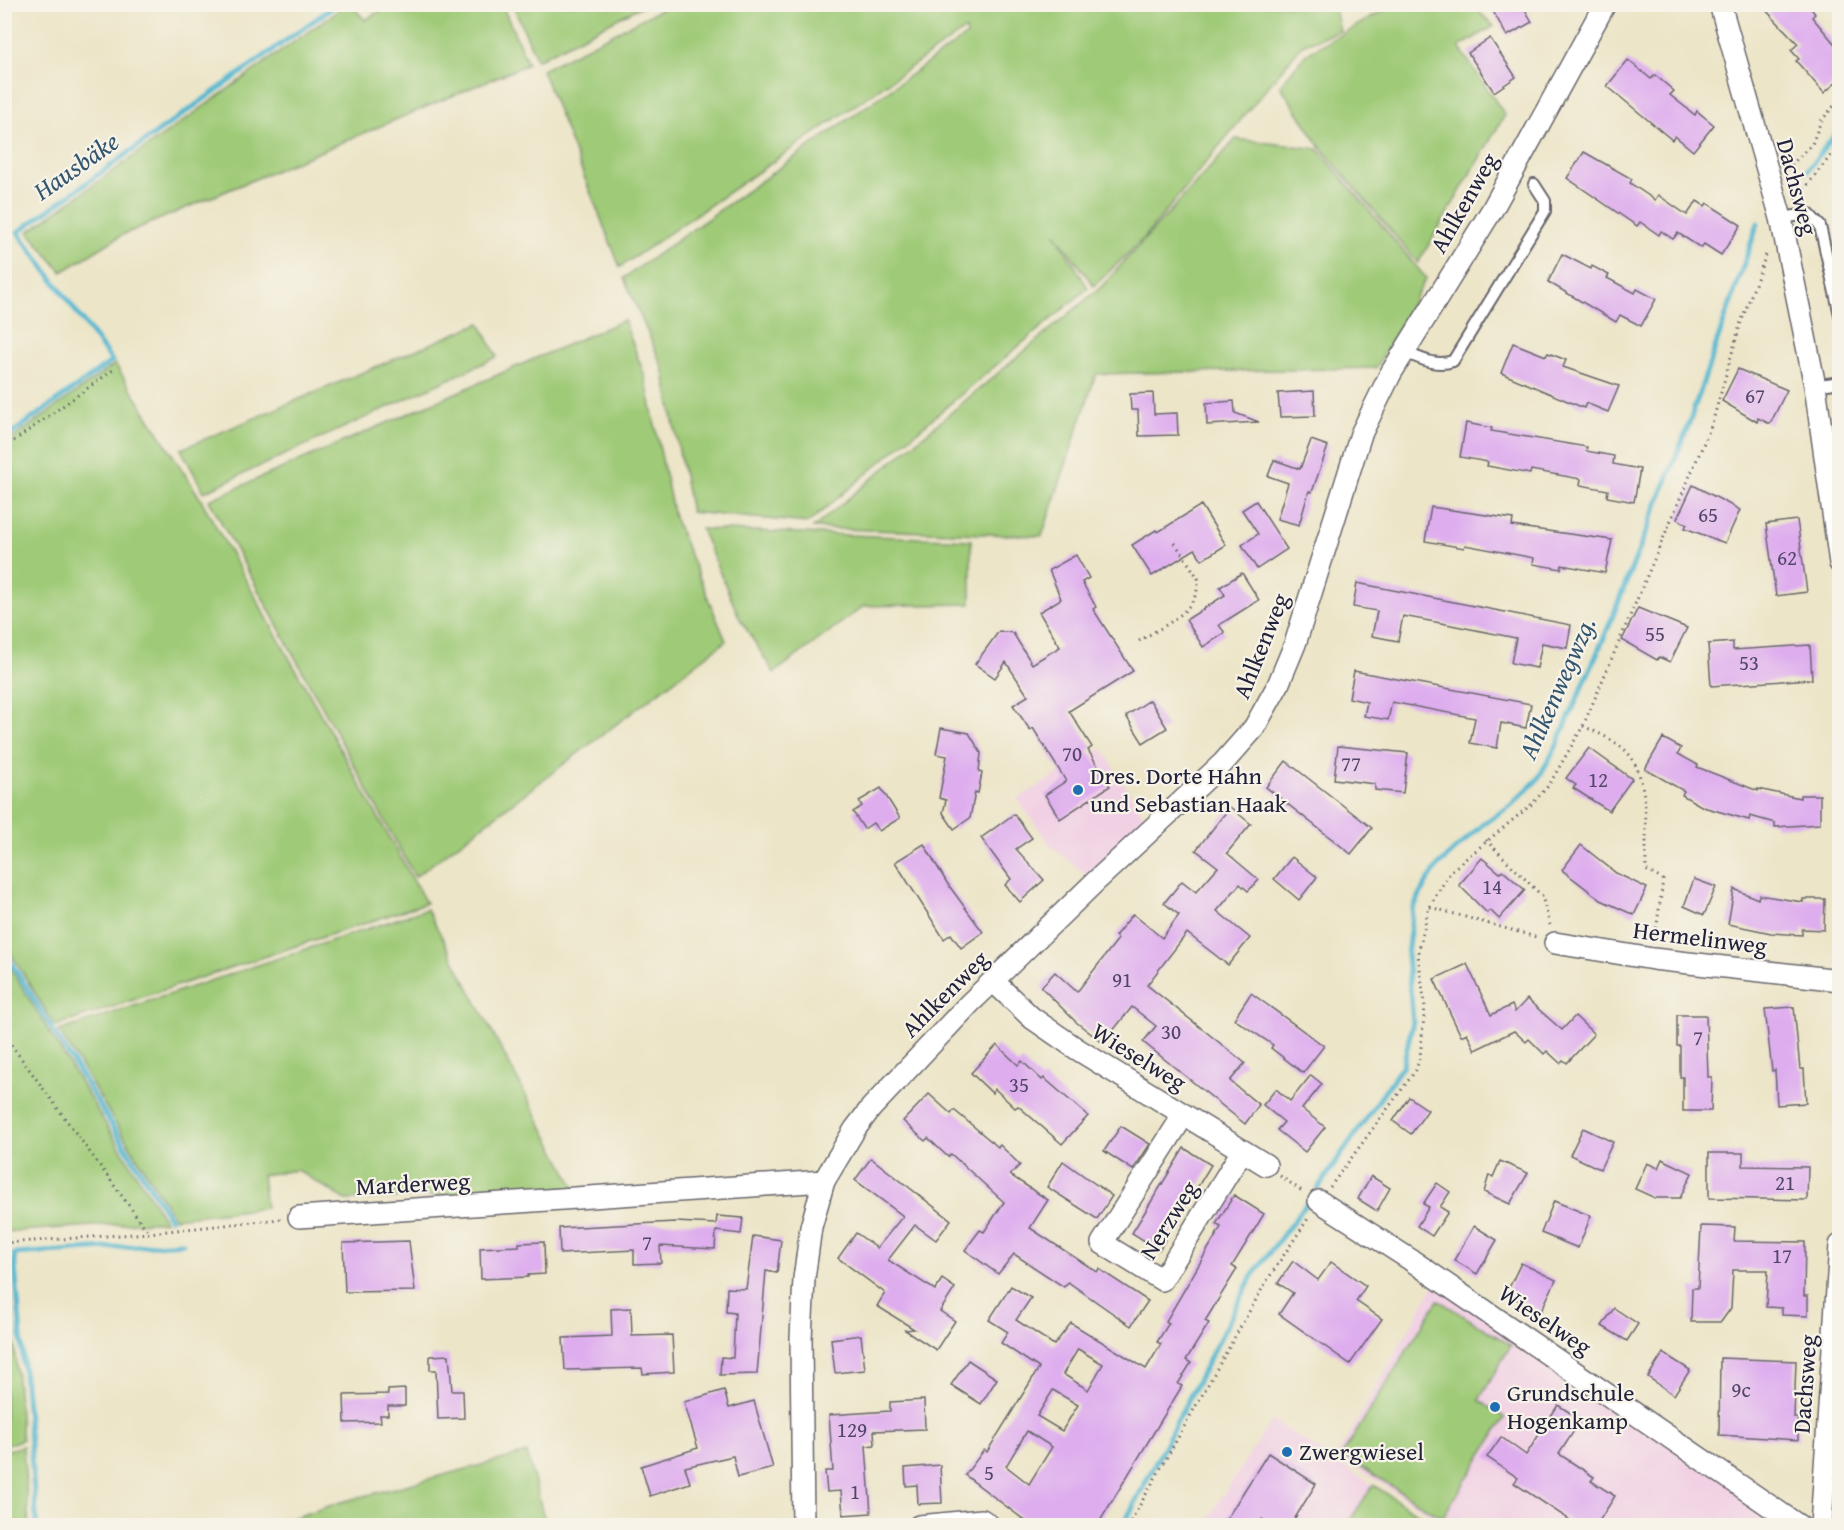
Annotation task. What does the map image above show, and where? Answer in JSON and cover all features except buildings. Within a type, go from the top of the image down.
[{"type":"street","name":"Ahlkenweg","points":[[803,1526],[801,1338],[804,1279],[811,1227],[824,1181],[855,1129],[871,1108],[993,981],[1223,763],[1254,729],[1278,685],[1295,644],[1361,434],[1404,352],[1492,210],[1605,4]]},
{"type":"street","name":"Dachsweg","points":[[1720,4],[1781,218],[1815,386],[1839,563]]},
{"type":"street","name":"Hermelinweg","points":[[1555,943],[1653,959],[1839,980]]},
{"type":"street","name":"Wieselweg","points":[[993,981],[1032,1018],[1183,1116],[1266,1165]]},
{"type":"street","name":"Nerzweg","points":[[1183,1116],[1102,1243],[1162,1280],[1242,1151]]},
{"type":"street","name":"Marderweg","points":[[299,1217],[824,1181]]},
{"type":"street","name":"Wieselweg","points":[[1319,1201],[1429,1272],[1799,1526]]},
{"type":"street","name":"Dachsweg","points":[[1821,1526],[1839,1245]]},
{"type":"street","points":[[919,1526],[982,1520],[990,1526]]},
{"type":"lane","points":[[1404,352],[1431,363],[1444,364],[1453,361],[1545,211],[1545,201],[1534,184]]},
{"type":"lane","points":[[1781,218],[1809,214],[1820,226],[1839,315]]},
{"type":"lane","points":[[1815,386],[1839,382]]},
{"type":"path","points":[[1771,185],[1812,144],[1821,121],[1839,99]]},
{"type":"path","points":[[1781,218],[1839,144]]},
{"type":"path","points":[[1128,1526],[1266,1282],[1319,1201],[1416,1070],[1420,1057],[1425,1007],[1418,954],[1429,907],[1451,871],[1532,804],[1549,785],[1583,726],[1712,424],[1740,325],[1768,251]]},
{"type":"path","points":[[4,448],[113,370]]},
{"type":"path","points":[[1139,641],[1186,612],[1195,599],[1198,578],[1173,540]]},
{"type":"path","points":[[1583,726],[1607,738],[1627,753],[1642,779],[1646,870],[1663,880],[1653,959]]},
{"type":"path","points":[[1486,840],[1542,896],[1555,943]]},
{"type":"path","points":[[1429,907],[1555,943]]},
{"type":"path","points":[[4,1035],[149,1233]]},
{"type":"path","points":[[4,1243],[149,1233],[299,1217]]},
{"type":"shaded area","points":[[1102,748],[1152,829],[1095,882],[1052,847],[1017,799]]},
{"type":"shaded area","name":"Grundschule Hogenkamp","points":[[1438,1278],[1799,1525],[1485,1526],[1469,1516],[1462,1525],[1447,1525],[1337,1456]]},
{"type":"shaded area","name":"Zwergwiesel","points":[[1272,1420],[1373,1485],[1347,1525],[1203,1526]]},
{"type":"green space","points":[[347,4],[351,5],[365,20],[390,5],[502,5],[528,64],[122,235],[62,272],[28,232]]},
{"type":"green space","points":[[1396,4],[1472,5],[1494,26],[1459,47],[1505,115],[1418,263],[1321,148],[1280,85],[1307,53]]},
{"type":"green space","points":[[513,5],[644,5],[537,60]]},
{"type":"green space","points":[[669,5],[1334,5],[1340,31],[1302,45],[1144,238],[1094,286],[1055,233],[1088,288],[808,523],[691,512],[663,368],[624,278],[967,35],[966,29],[620,267],[542,70]]},
{"type":"green space","points":[[1236,139],[1318,149],[1426,278],[1376,368],[1096,374],[1042,536],[813,528],[1101,287]]},
{"type":"green space","points":[[624,320],[645,377],[674,517],[726,641],[415,877],[209,500]]},
{"type":"green space","points":[[480,323],[497,357],[204,492],[181,449]]},
{"type":"green space","points":[[115,364],[200,498],[426,903],[55,1026],[5,944],[5,444]]},
{"type":"green space","points":[[701,529],[971,540],[971,604],[864,606],[774,673],[740,619]]},
{"type":"green space","points":[[427,909],[575,1188],[346,1200],[297,1170],[262,1175],[266,1208],[174,1218],[59,1031]]},
{"type":"green space","points":[[5,959],[165,1221],[5,1232],[4,1101],[8,1097],[4,1091]]},
{"type":"green space","points":[[5,1253],[7,1253],[22,1440],[5,1445]]},
{"type":"green space","points":[[1438,1300],[1511,1345],[1479,1400],[1505,1418],[1442,1518],[1342,1455]]},
{"type":"green space","points":[[23,1446],[29,1525],[5,1525],[5,1451]]},
{"type":"green space","points":[[527,1453],[546,1525],[272,1525],[338,1503]]},
{"type":"green space","points":[[1373,1485],[1435,1525],[1347,1525]]},
{"type":"waterway","name":"Hausbäke","points":[[4,439],[112,361],[18,232],[337,4]]},
{"type":"waterway","points":[[1806,172],[1840,128]]},
{"type":"waterway","name":"Ahlkenwegwzg.","points":[[1318,1188],[1403,1065],[1413,1022],[1407,955],[1413,909],[1425,885],[1438,866],[1483,824],[1510,806],[1537,780],[1556,747],[1606,633],[1687,429],[1758,223]]},
{"type":"waterway","points":[[4,951],[170,1219]]},
{"type":"waterway","points":[[1123,1526],[1252,1276],[1307,1203]]},
{"type":"waterway","points":[[37,1526],[14,1254],[183,1243]]},
{"type":"place","name":"Dres. Dorte Hahn und Sebastian Haak","points":[[1078,790]]},
{"type":"place","name":"Grundschule Hogenkamp","points":[[1495,1407]]},
{"type":"place","name":"Zwergwiesel","points":[[1287,1452]]}]
